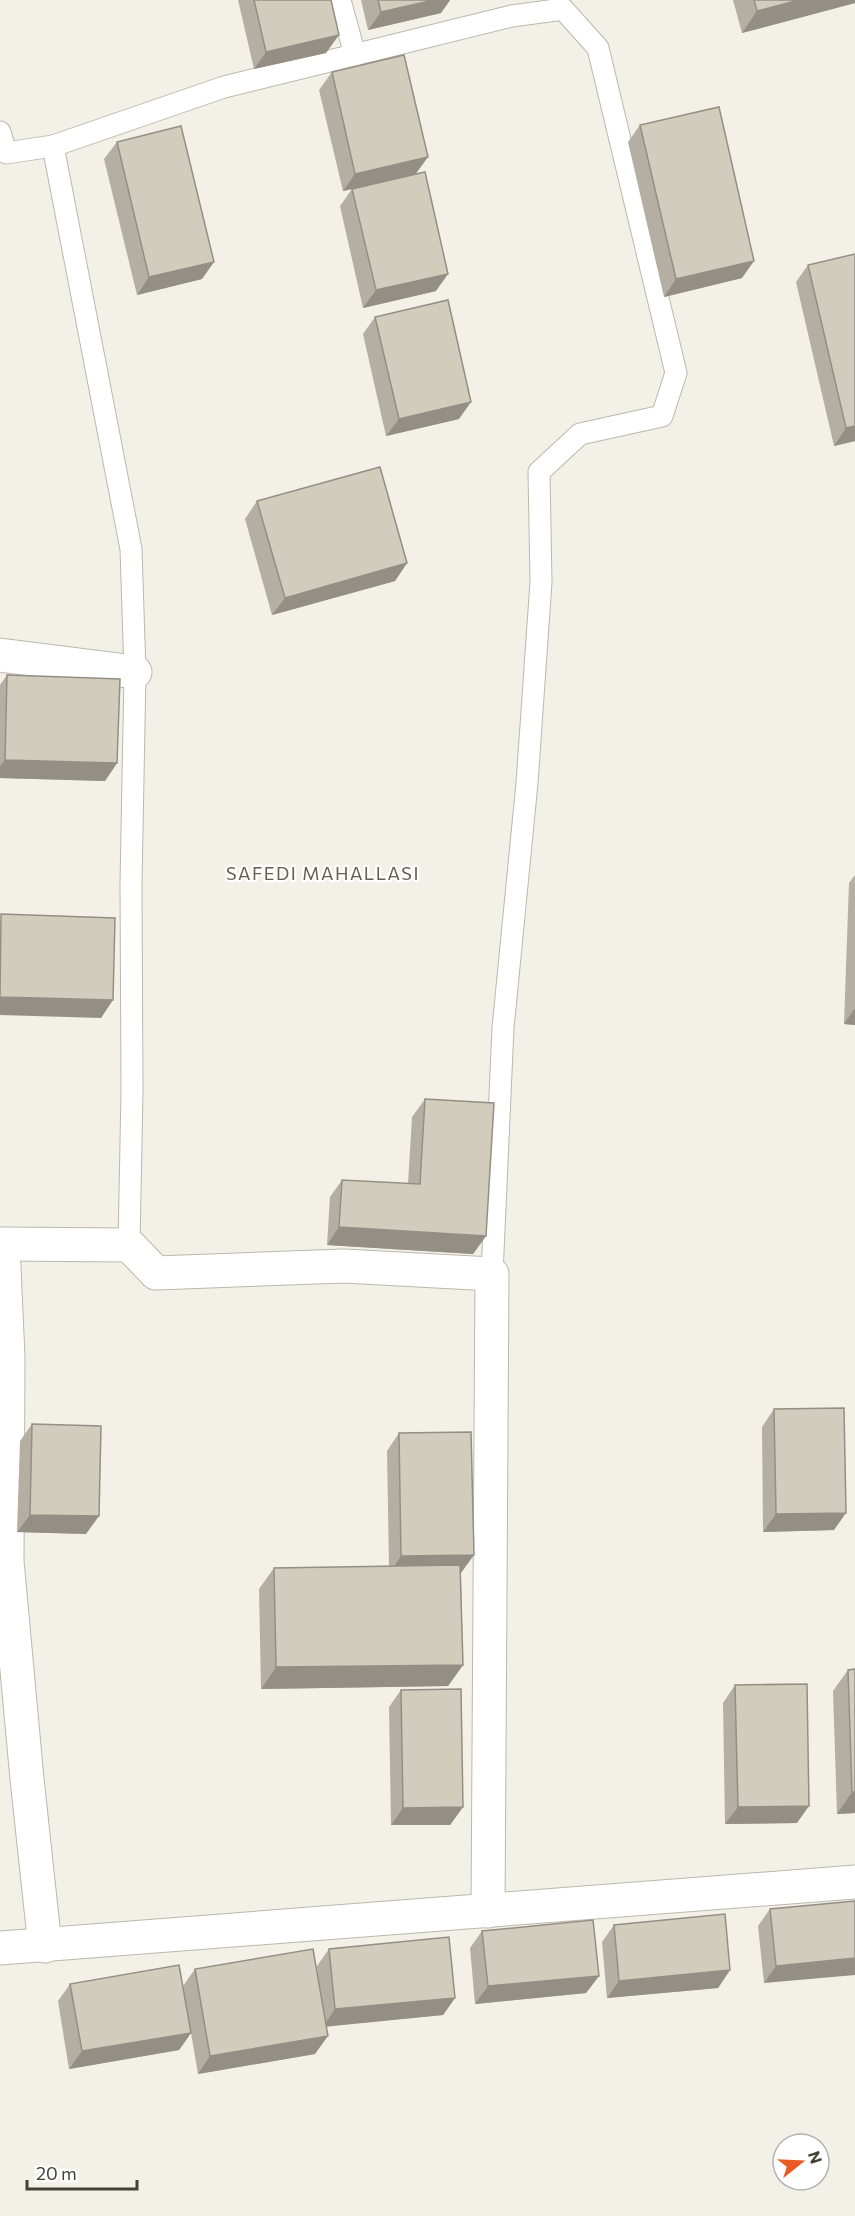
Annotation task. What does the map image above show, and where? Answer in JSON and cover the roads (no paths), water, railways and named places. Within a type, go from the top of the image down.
[{"type":"street","points":[[0,655],[135,672]]},
{"type":"street","points":[[45,1946],[7,1561],[9,1357],[2,1244],[129,1245],[156,1273],[344,1266],[492,1274],[488,1911]]},
{"type":"street","points":[[0,1948],[855,1882]]},
{"type":"lane","points":[[340,0],[355,55]]},
{"type":"lane","points":[[0,132],[6,153],[53,146],[224,87],[512,16],[562,9],[598,48],[676,373],[662,416],[580,434],[539,472],[541,582],[527,783],[503,1028],[492,1274]]},
{"type":"lane","points":[[53,146],[130,549],[135,672],[129,1245]]},
{"type":"district","name":"SAFEDI MAHALLASI","points":[[323,873]]}]
